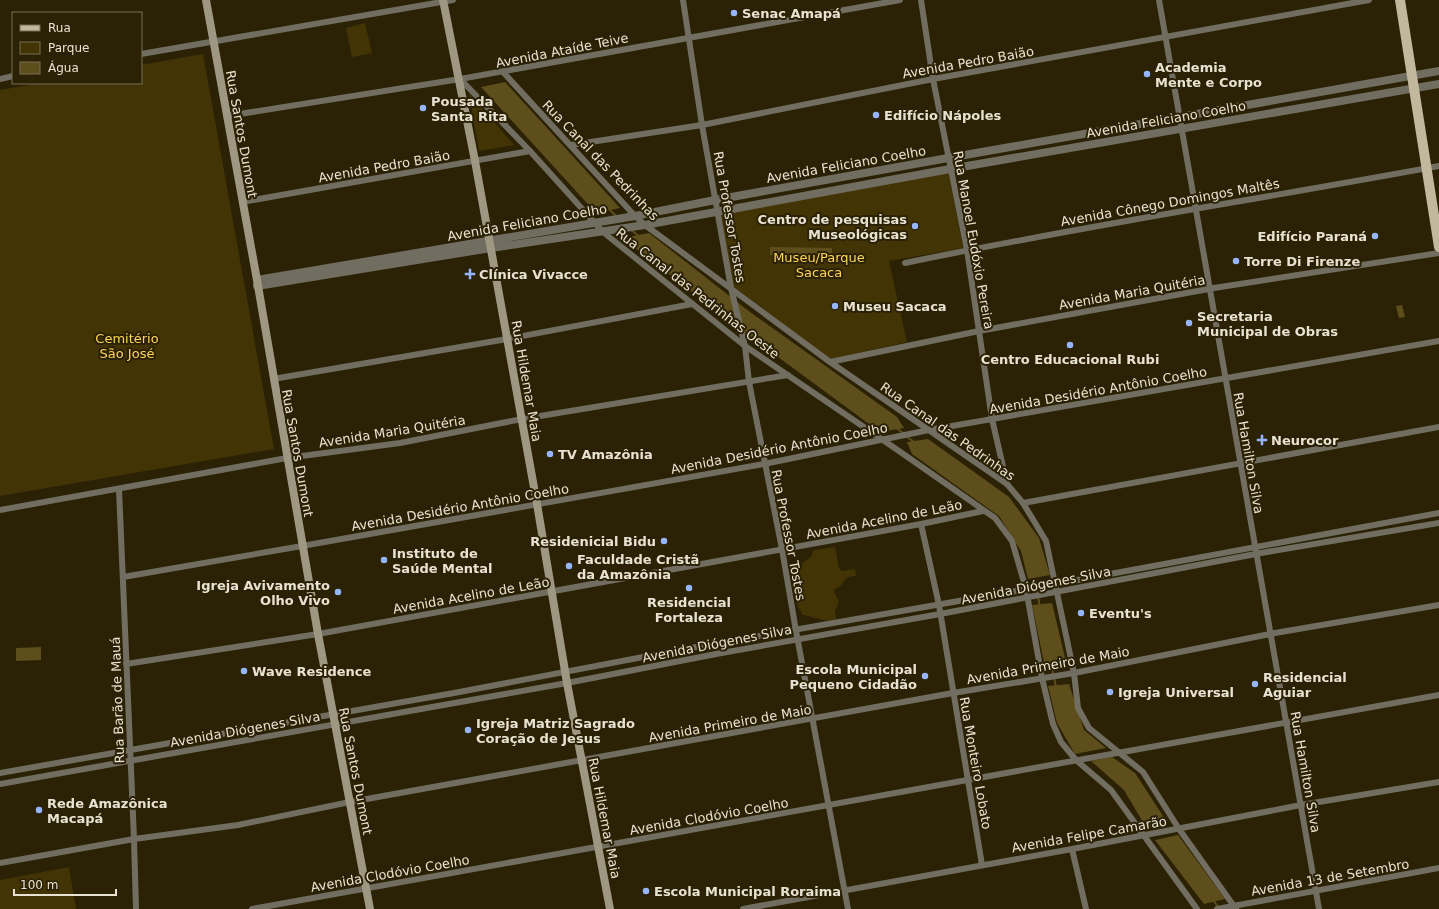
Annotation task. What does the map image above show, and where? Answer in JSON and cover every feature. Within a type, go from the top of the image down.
[{"type":"main road","name":"Rua Santos Dumont","points":[[206,0],[257,283],[302,546],[370,909]]},
{"type":"main road","points":[[1400,0],[1439,247]]},
{"type":"main road","name":"Rua Hildemar Maia","points":[[443,1],[460,79],[522,419],[565,672],[610,909]]},
{"type":"street","points":[[142,54],[453,0]]},
{"type":"street","name":"Rua Professor Tostes","points":[[683,0],[702,125],[732,296],[742,335],[764,464],[782,549],[797,639],[848,909]]},
{"type":"street","name":"Avenida Ataíde Teive","points":[[226,116],[503,72],[689,37],[900,0]]},
{"type":"street","name":"Rua Manoel Eudóxio Pereira","points":[[921,0],[933,79],[967,250],[992,419],[1007,484]]},
{"type":"street","name":"Rua Hamilton Silva","points":[[1159,0],[1319,909]]},
{"type":"street","name":"Avenida Pedro Baião","points":[[571,145],[702,125],[933,79],[1369,0]]},
{"type":"street","name":"Avenida Feliciano Coelho","points":[[257,283],[490,244],[715,200],[1439,70]]},
{"type":"street","name":"Rua Canal das Pedrinhas","points":[[503,72],[636,216],[642,226],[731,288],[830,362],[1007,484],[1023,503],[1046,541],[1074,673],[1078,708],[1089,728],[1143,772],[1176,830],[1235,907]]},
{"type":"street","points":[[0,79],[12,76]]},
{"type":"street","name":"Rua Canal das Pedrinhas Oeste","points":[[460,79],[530,151],[603,232],[744,346],[994,518],[1012,541],[1029,589],[1053,724],[1061,742],[1078,760],[1111,790],[1147,834],[1197,909]]},
{"type":"street","name":"Avenida Feliciano Coelho","points":[[490,244],[603,232],[642,226],[886,180],[1439,84]]},
{"type":"street","points":[[1297,96],[1299,108]]},
{"type":"street","points":[[1069,137],[1071,148]]},
{"type":"street","name":"Avenida Pedro Baião","points":[[242,202],[530,151]]},
{"type":"street","name":"Avenida Cônego Domingos Maltês","points":[[905,263],[967,250],[1196,208],[1439,166]]},
{"type":"street","points":[[884,170],[886,180]]},
{"type":"street","name":"Avenida Maria Quitéria","points":[[830,362],[979,331],[1209,289],[1439,253]]},
{"type":"street","points":[[273,379],[507,339],[692,304]]},
{"type":"street","name":"Avenida Desidério Antônio Coelho","points":[[123,577],[764,464],[929,430],[1439,341]]},
{"type":"street","name":"Avenida Maria Quitéria","points":[[0,510],[287,458],[400,443],[522,419],[788,376]]},
{"type":"street","points":[[1023,503],[1439,427]]},
{"type":"street","name":"Rua Barão de Mauá","points":[[119,489],[136,909]]},
{"type":"street","name":"Avenida Acelino de Leão","points":[[126,664],[318,634],[921,524],[984,511]]},
{"type":"street","name":"Avenida Diógenes Silva","points":[[0,773],[454,693],[685,649],[1048,586],[1439,513]]},
{"type":"street","name":"Avenida Diógenes Silva","points":[[0,784],[567,683],[797,639],[1049,594],[1256,554],[1439,523]]},
{"type":"street","name":"Rua Monteiro Lobato","points":[[921,524],[939,605],[982,865]]},
{"type":"street","name":"Avenida Primeiro de Maio","points":[[0,863],[134,839],[238,825],[350,802],[953,693],[1074,673],[1271,634],[1439,605]]},
{"type":"street","points":[[685,649],[688,660]]},
{"type":"street","points":[[454,693],[455,702]]},
{"type":"street","points":[[1119,752],[1439,695]]},
{"type":"street","points":[[256,728],[258,738]]},
{"type":"street","name":"Avenida Clodóvio Coelho","points":[[252,909],[829,806],[1119,752]]},
{"type":"street","name":"Avenida Felipe Camarão","points":[[743,909],[1147,834],[1176,830],[1301,805],[1439,782]]},
{"type":"street","points":[[1072,849],[1086,909]]},
{"type":"street","name":"Avenida 13 de Setembro","points":[[1217,909],[1235,907],[1439,868]]},
{"type":"green space","points":[[365,23],[372,53],[352,57],[346,28]]},
{"type":"green space","name":"Cemitério São José","points":[[203,54],[274,449],[0,496],[0,90],[35,84],[142,84],[142,65]]},
{"type":"green space","points":[[469,93],[514,145],[479,151]]},
{"type":"green space","name":"Museu/Parque Sacaca","points":[[948,170],[963,248],[889,261],[907,342],[830,359],[733,286],[719,213]]},
{"type":"green space","points":[[835,547],[839,568],[842,571],[855,569],[856,576],[848,577],[839,587],[835,589],[834,592],[839,602],[835,611],[836,618],[833,621],[803,615],[798,607],[792,577],[802,568],[802,563],[811,557],[814,550]]},
{"type":"green space","points":[[69,867],[76,909],[0,909],[0,880]]},
{"type":"water","points":[[505,82],[620,208],[596,213],[481,87]]},
{"type":"water","points":[[649,233],[750,312],[897,417],[904,428],[880,432],[736,326],[622,238]]},
{"type":"water","points":[[770,247],[832,248],[832,255],[770,255]]},
{"type":"water","points":[[1402,305],[1405,317],[1399,318],[1396,306]]},
{"type":"water","points":[[928,439],[1009,497],[1039,538],[1050,575],[1028,579],[1021,551],[999,516],[912,454],[907,442]]},
{"type":"water","points":[[1052,603],[1066,662],[1045,667],[1032,605]]},
{"type":"water","points":[[41,647],[41,660],[16,661],[16,648]]},
{"type":"water","points":[[1069,684],[1084,730],[1106,748],[1075,754],[1057,723],[1048,686]]},
{"type":"water","points":[[1112,757],[1135,773],[1167,822],[1147,829],[1124,790],[1091,761]]},
{"type":"water","points":[[1178,835],[1225,899],[1204,904],[1155,840]]},
{"type":"waterway","points":[[609,209],[616,216]]},
{"type":"waterway","points":[[631,230],[640,237]]},
{"type":"waterway","points":[[895,427],[903,433]]},
{"type":"waterway","points":[[906,436],[914,442]]},
{"type":"waterway","points":[[1034,576],[1040,607]]},
{"type":"waterway","points":[[1051,664],[1056,687]]},
{"type":"waterway","points":[[1213,900],[1219,908]]},
{"type":"place","name":"Senac Amapá","points":[[734,13]]},
{"type":"place","name":"Academia Mente e Corpo","points":[[1147,74]]},
{"type":"place","name":"Pousada Santa Rita","points":[[423,108]]},
{"type":"place","name":"Edifício Nápoles","points":[[876,115]]},
{"type":"place","name":"Centro de pesquisas Museológicas","points":[[915,226]]},
{"type":"place","name":"Edifício Paraná","points":[[1375,236]]},
{"type":"place","name":"Torre Di Firenze","points":[[1236,261]]},
{"type":"place","name":"Clínica Vivacce","points":[[470,274]]},
{"type":"place","name":"Museu Sacaca","points":[[835,306]]},
{"type":"place","name":"Secretaria Municipal de Obras","points":[[1189,323]]},
{"type":"place","name":"Centro Educacional Rubi","points":[[1070,345]]},
{"type":"place","name":"Neurocor","points":[[1262,440]]},
{"type":"place","name":"TV Amazônia","points":[[550,454]]},
{"type":"place","name":"Residenicial Bidu","points":[[664,541]]},
{"type":"place","name":"Instituto de Saúde Mental","points":[[384,560]]},
{"type":"place","name":"Faculdade Cristã da Amazônia","points":[[569,566]]},
{"type":"place","name":"Residencial Fortaleza","points":[[689,588]]},
{"type":"place","name":"Igreja Avivamento Olho Vivo","points":[[338,592]]},
{"type":"place","name":"Eventu's","points":[[1081,613]]},
{"type":"place","name":"Wave Residence","points":[[244,671]]},
{"type":"place","name":"Escola Municipal Pequeno Cidadão","points":[[925,676]]},
{"type":"place","name":"Residencial Aguiar","points":[[1255,684]]},
{"type":"place","name":"Igreja Universal","points":[[1110,692]]},
{"type":"place","name":"Igreja Matriz Sagrado Coração de Jesus","points":[[468,730]]},
{"type":"place","name":"Rede Amazônica Macapá","points":[[39,810]]},
{"type":"place","name":"Escola Municipal Roraima","points":[[646,891]]}]
